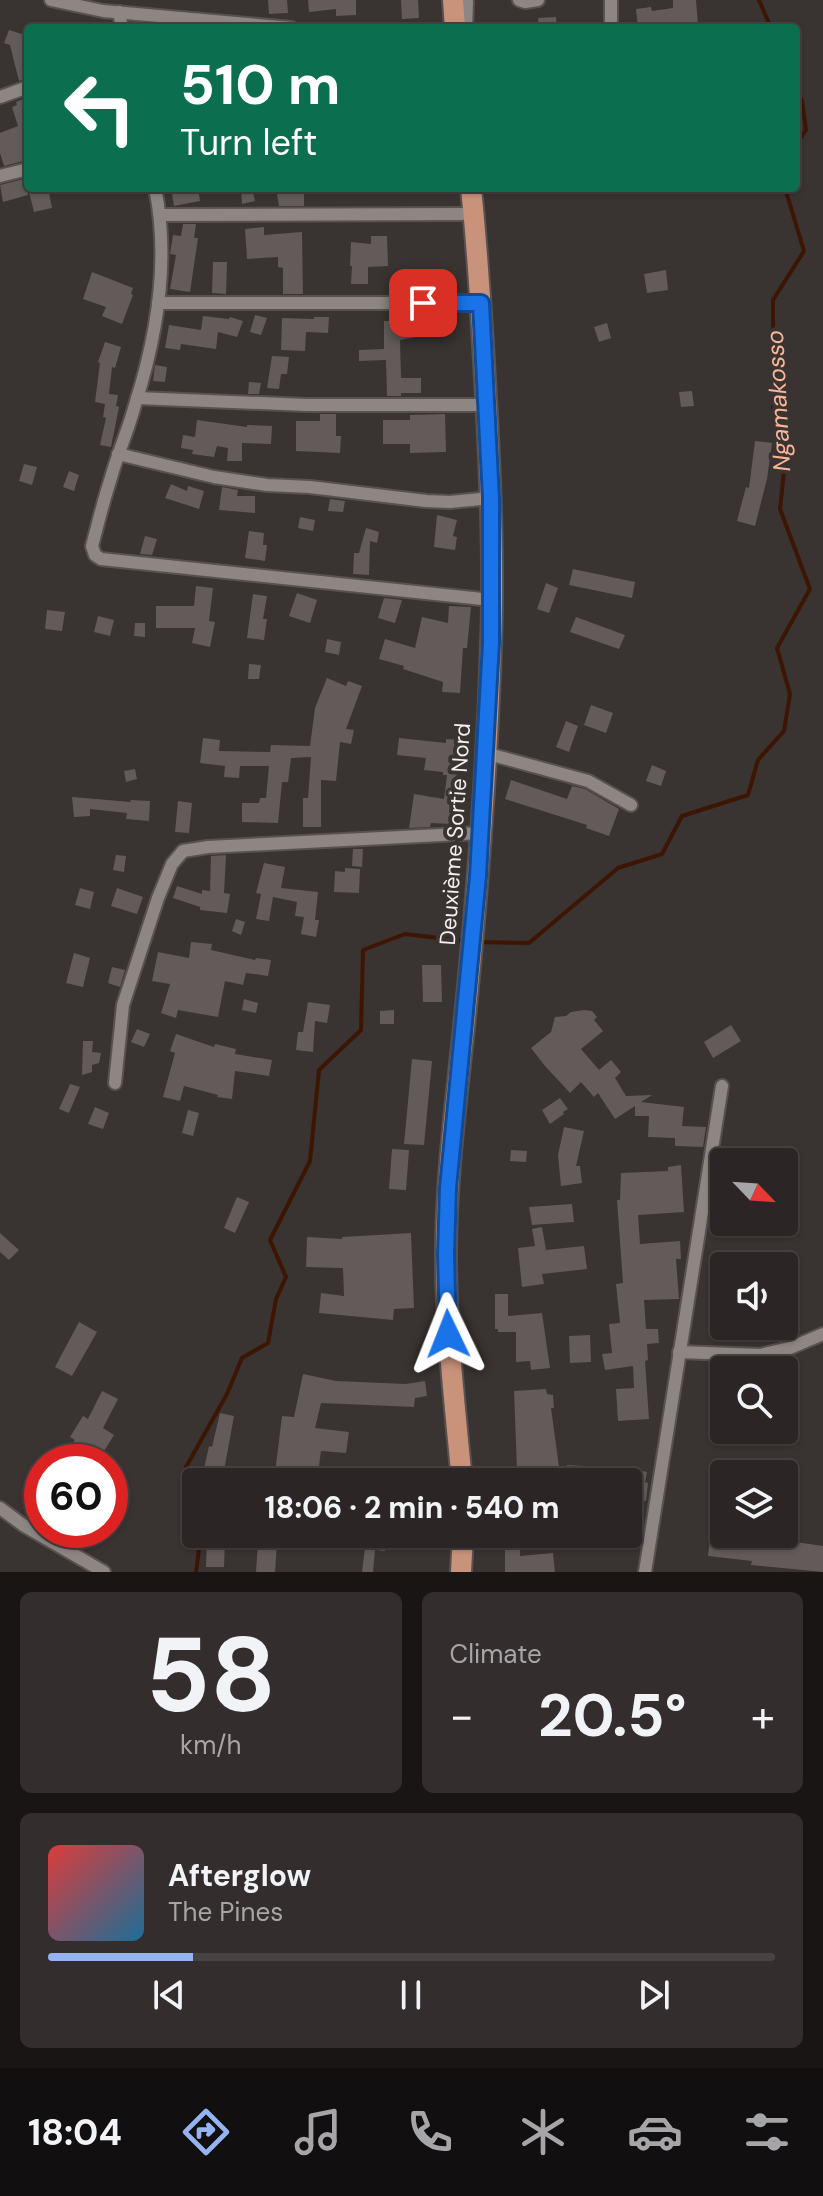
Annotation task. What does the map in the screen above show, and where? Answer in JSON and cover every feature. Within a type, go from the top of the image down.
[{"type":"main road","points":[[456,24],[465,0]]},
{"type":"main road","name":"Deuxième Sortie Nord","points":[[461,1468],[448,1334],[448,1188],[473,928],[492,600],[487,405],[471,192]]},
{"type":"main road","points":[[461,1572],[462,1548]]},
{"type":"street","points":[[51,0],[119,12],[248,24]]},
{"type":"street","points":[[465,0],[466,24]]},
{"type":"street","points":[[519,0],[538,0]]},
{"type":"street","points":[[611,0],[611,24]]},
{"type":"street","points":[[119,12],[121,24]]},
{"type":"street","points":[[0,97],[24,88]]},
{"type":"street","points":[[0,176],[24,170]]},
{"type":"street","points":[[156,192],[160,215],[161,287],[151,352],[92,546],[95,555],[101,559],[492,600]]},
{"type":"street","points":[[160,215],[474,214]]},
{"type":"street","points":[[158,303],[481,303]]},
{"type":"street","points":[[137,398],[307,405],[487,405]]},
{"type":"street","points":[[118,454],[214,477],[267,485],[426,501],[491,498]]},
{"type":"street","points":[[485,753],[588,781],[631,805]]},
{"type":"street","points":[[115,1083],[123,1005],[158,898],[172,864],[183,851],[208,847],[480,833]]},
{"type":"street","points":[[645,1572],[722,1086]]},
{"type":"street","points":[[679,1352],[760,1355],[790,1348],[823,1334]]},
{"type":"street","points":[[0,1508],[23,1525],[104,1572]]},
{"type":"building","points":[[268,0],[287,0],[288,13],[269,14]]},
{"type":"building","points":[[308,0],[356,0],[356,15],[336,16],[336,9],[309,12]]},
{"type":"building","points":[[401,0],[418,0],[419,18],[402,19]]},
{"type":"building","points":[[673,0],[696,0],[698,24],[638,24],[636,9],[651,7],[652,11],[673,8]]},
{"type":"building","points":[[556,17],[557,24],[539,24],[538,18]]},
{"type":"building","points":[[9,30],[24,35],[24,79],[19,81],[10,45],[4,43]]},
{"type":"building","points":[[24,99],[24,161],[4,166],[0,153],[0,133],[18,126],[12,107],[17,105],[16,102]]},
{"type":"building","points":[[24,179],[24,192],[28,195],[3,202],[0,185]]},
{"type":"building","points":[[29,192],[49,192],[52,208],[34,212]]},
{"type":"building","points":[[172,192],[199,192],[200,201],[174,206]]},
{"type":"building","points":[[241,192],[253,192],[255,201],[242,204]]},
{"type":"building","points":[[277,192],[304,192],[304,206],[279,206]]},
{"type":"building","points":[[183,224],[196,224],[194,238],[198,238],[190,292],[170,289],[176,255],[170,254],[173,235],[181,236]]},
{"type":"building","points":[[264,227],[264,235],[302,232],[303,294],[283,294],[283,268],[278,267],[278,257],[247,259],[245,229]]},
{"type":"building","points":[[371,236],[387,236],[388,266],[368,267],[368,284],[351,284],[351,242],[371,244]]},
{"type":"building","points":[[213,262],[227,262],[226,294],[212,293]]},
{"type":"building","points":[[666,270],[668,290],[647,293],[644,274]]},
{"type":"building","points":[[92,272],[133,288],[122,324],[102,316],[106,307],[83,299]]},
{"type":"building","points":[[255,315],[267,318],[261,335],[250,332]]},
{"type":"building","points":[[203,316],[243,321],[237,337],[218,332],[216,349],[181,344],[180,350],[165,348],[169,325],[201,330]]},
{"type":"building","points":[[329,317],[328,333],[306,332],[305,351],[281,350],[282,318]]},
{"type":"building","points":[[436,319],[439,333],[400,340],[401,378],[421,378],[421,393],[387,396],[386,360],[359,361],[359,350],[384,349],[384,321],[400,321],[400,326]]},
{"type":"building","points":[[607,323],[611,338],[599,342],[594,327]]},
{"type":"building","points":[[105,342],[121,347],[115,368],[112,367],[109,394],[118,395],[116,406],[119,407],[111,447],[100,445],[106,418],[103,417],[105,404],[95,402],[98,362]]},
{"type":"building","points":[[272,356],[289,357],[287,374],[281,374],[279,389],[267,388]]},
{"type":"building","points":[[155,365],[167,367],[165,382],[153,381]]},
{"type":"building","points":[[249,382],[261,383],[259,394],[248,394]]},
{"type":"building","points":[[692,391],[694,406],[681,407],[679,392]]},
{"type":"building","points":[[320,414],[336,414],[336,436],[341,436],[340,453],[296,451],[296,421],[320,421]]},
{"type":"building","points":[[445,414],[446,452],[410,453],[410,444],[383,444],[383,420],[410,420],[410,415]]},
{"type":"building","points":[[197,420],[247,427],[272,426],[271,444],[242,443],[242,461],[227,461],[228,448],[217,446],[214,457],[192,454],[193,450],[181,448],[183,435],[195,437]]},
{"type":"building","points":[[755,441],[772,443],[755,526],[737,521],[746,487],[749,488]]},
{"type":"building","points":[[24,464],[37,467],[32,485],[19,481]]},
{"type":"building","points":[[69,471],[79,475],[74,491],[63,487]]},
{"type":"building","points":[[171,484],[187,491],[188,486],[204,491],[199,509],[165,498]]},
{"type":"building","points":[[222,487],[238,490],[237,496],[255,496],[255,513],[219,510]]},
{"type":"building","points":[[330,499],[345,501],[343,512],[328,511]]},
{"type":"building","points":[[437,515],[457,520],[453,536],[457,537],[455,550],[434,547]]},
{"type":"building","points":[[300,517],[315,520],[313,531],[298,528]]},
{"type":"building","points":[[366,528],[379,532],[377,543],[370,541],[369,575],[353,574],[354,553],[359,553]]},
{"type":"building","points":[[249,531],[264,533],[263,545],[267,545],[265,561],[245,558]]},
{"type":"building","points":[[145,536],[157,539],[152,555],[140,554]]},
{"type":"building","points":[[573,569],[635,582],[632,598],[569,585]]},
{"type":"building","points":[[546,583],[558,588],[549,613],[537,609]]},
{"type":"building","points":[[196,586],[213,588],[209,621],[215,622],[210,647],[192,643],[195,628],[156,628],[156,606],[194,606]]},
{"type":"building","points":[[297,593],[317,600],[310,623],[289,616]]},
{"type":"building","points":[[253,594],[267,596],[263,619],[267,619],[264,640],[247,638]]},
{"type":"building","points":[[384,598],[402,600],[395,623],[378,618]]},
{"type":"building","points":[[449,606],[471,607],[467,648],[463,648],[460,693],[442,692],[443,682],[379,659],[385,639],[415,648],[422,617],[448,623]]},
{"type":"building","points":[[47,610],[65,612],[62,631],[45,629]]},
{"type":"building","points":[[98,616],[114,620],[110,636],[94,632]]},
{"type":"building","points":[[576,617],[625,635],[619,649],[570,632]]},
{"type":"building","points":[[135,623],[145,623],[145,637],[134,636]]},
{"type":"building","points":[[327,639],[341,642],[339,655],[325,652]]},
{"type":"building","points":[[249,664],[261,665],[259,679],[248,679]]},
{"type":"building","points":[[327,678],[346,686],[348,681],[362,686],[346,729],[354,730],[351,744],[340,742],[336,781],[321,780],[321,827],[303,827],[303,798],[308,798],[311,757],[291,758],[288,782],[282,782],[278,823],[242,822],[242,803],[259,803],[260,798],[266,798],[269,766],[240,766],[239,778],[224,777],[225,766],[200,763],[203,738],[220,740],[219,751],[270,752],[271,745],[310,746],[315,708]]},
{"type":"building","points":[[591,705],[613,713],[606,733],[584,725]]},
{"type":"building","points":[[566,721],[578,726],[569,752],[556,747]]},
{"type":"building","points":[[399,738],[446,743],[446,739],[460,740],[452,824],[431,823],[430,827],[409,828],[414,794],[444,799],[447,775],[424,770],[426,758],[397,755]]},
{"type":"building","points":[[652,765],[666,771],[661,786],[646,781]]},
{"type":"building","points":[[135,769],[137,779],[126,782],[124,771]]},
{"type":"building","points":[[511,780],[567,799],[572,786],[585,789],[619,809],[609,836],[586,828],[587,825],[505,799]]},
{"type":"building","points":[[72,797],[150,801],[149,821],[126,819],[127,813],[90,809],[90,816],[74,817]]},
{"type":"building","points":[[178,801],[192,803],[189,833],[175,832]]},
{"type":"building","points":[[353,849],[363,849],[362,867],[352,866]]},
{"type":"building","points":[[116,855],[126,856],[124,872],[113,870]]},
{"type":"building","points":[[226,855],[224,893],[230,894],[227,913],[200,910],[200,907],[173,898],[177,886],[202,894],[202,890],[210,891],[211,856]]},
{"type":"building","points":[[264,863],[285,867],[281,888],[318,892],[316,937],[301,934],[304,917],[295,916],[297,902],[273,897],[269,921],[256,919],[261,894],[256,893]]},
{"type":"building","points":[[345,868],[360,869],[359,893],[334,892],[335,871],[345,872]]},
{"type":"building","points":[[80,888],[94,892],[90,909],[75,905]]},
{"type":"building","points":[[117,888],[143,897],[137,914],[111,906]]},
{"type":"building","points":[[236,919],[245,922],[241,935],[232,931]]},
{"type":"building","points":[[191,942],[212,944],[211,950],[255,960],[271,960],[268,976],[246,973],[243,985],[225,981],[218,1017],[178,1010],[176,1018],[161,1013],[170,984],[152,981],[158,952],[189,958]]},
{"type":"building","points":[[74,953],[90,958],[83,987],[66,983]]},
{"type":"building","points":[[422,965],[441,965],[442,1002],[423,1002]]},
{"type":"building","points":[[112,967],[125,970],[120,987],[108,983]]},
{"type":"building","points":[[244,999],[258,1003],[256,1013],[242,1010]]},
{"type":"building","points":[[308,1002],[330,1005],[327,1023],[315,1021],[313,1052],[296,1050],[298,1032],[303,1032]]},
{"type":"building","points":[[394,1010],[394,1024],[380,1024],[380,1011]]},
{"type":"building","points":[[592,1011],[597,1017],[594,1020],[603,1031],[581,1049],[599,1070],[611,1060],[621,1072],[615,1078],[626,1096],[652,1095],[641,1102],[684,1107],[682,1126],[706,1127],[703,1147],[675,1146],[675,1138],[648,1137],[649,1116],[635,1116],[635,1106],[615,1119],[598,1093],[594,1097],[581,1082],[570,1093],[545,1066],[531,1048],[551,1032],[555,1017]]},
{"type":"building","points":[[731,1025],[741,1041],[713,1058],[704,1042]]},
{"type":"building","points":[[137,1029],[150,1034],[144,1047],[131,1042]]},
{"type":"building","points":[[176,1034],[214,1047],[215,1044],[236,1049],[235,1054],[272,1060],[269,1076],[235,1071],[232,1099],[184,1086],[180,1101],[163,1097],[175,1053],[170,1051]]},
{"type":"building","points":[[83,1041],[93,1041],[92,1052],[101,1053],[99,1063],[92,1065],[92,1072],[82,1075]]},
{"type":"building","points":[[412,1059],[432,1061],[424,1145],[404,1144]]},
{"type":"building","points":[[70,1084],[80,1087],[69,1113],[59,1109]]},
{"type":"building","points":[[560,1098],[568,1109],[550,1124],[542,1110]]},
{"type":"building","points":[[95,1107],[109,1113],[103,1129],[88,1124]]},
{"type":"building","points":[[188,1110],[199,1113],[193,1136],[182,1133]]},
{"type":"building","points":[[564,1127],[584,1131],[576,1166],[580,1166],[582,1183],[561,1186],[558,1155]]},
{"type":"building","points":[[392,1149],[409,1150],[406,1190],[389,1189]]},
{"type":"building","points":[[511,1150],[527,1151],[526,1162],[510,1161]]},
{"type":"building","points":[[681,1165],[684,1212],[638,1215],[640,1244],[680,1241],[681,1259],[676,1259],[679,1299],[644,1300],[646,1329],[658,1329],[659,1343],[647,1344],[648,1360],[645,1361],[649,1419],[618,1421],[616,1389],[634,1388],[633,1366],[605,1370],[602,1354],[612,1353],[609,1324],[620,1323],[616,1284],[623,1283],[617,1200],[620,1200],[621,1173],[668,1171],[668,1167]]},
{"type":"building","points":[[237,1197],[249,1202],[235,1233],[224,1228]]},
{"type":"building","points":[[572,1204],[574,1222],[532,1225],[529,1207]]},
{"type":"building","points":[[542,1227],[546,1250],[584,1246],[587,1269],[542,1274],[544,1284],[522,1287],[518,1248],[535,1246],[532,1229]]},
{"type":"building","points":[[0,1233],[19,1250],[9,1260],[0,1252]]},
{"type":"building","points":[[411,1233],[414,1308],[394,1309],[393,1320],[319,1313],[321,1293],[344,1296],[343,1268],[306,1267],[307,1237],[342,1239]]},
{"type":"building","points":[[495,1294],[508,1294],[508,1316],[542,1313],[550,1368],[531,1370],[530,1361],[516,1362],[516,1332],[498,1332],[495,1329]]},
{"type":"building","points":[[79,1322],[97,1332],[72,1376],[55,1367]]},
{"type":"building","points":[[590,1335],[591,1362],[570,1363],[569,1336]]},
{"type":"building","points":[[303,1374],[336,1381],[406,1384],[425,1381],[427,1396],[415,1398],[414,1407],[321,1403],[315,1428],[349,1432],[346,1453],[321,1451],[319,1468],[276,1468],[282,1416],[294,1417]]},
{"type":"building","points":[[546,1389],[547,1394],[553,1395],[554,1408],[551,1408],[559,1467],[517,1468],[514,1391]]},
{"type":"building","points":[[102,1391],[118,1399],[103,1428],[114,1435],[108,1444],[72,1444],[75,1440],[70,1437],[83,1416],[88,1419]]},
{"type":"building","points":[[220,1413],[234,1416],[224,1468],[204,1468],[209,1446],[212,1447]]},
{"type":"building","points":[[567,1465],[584,1466],[584,1468],[567,1468]]},
{"type":"building","points":[[642,1471],[647,1472],[646,1501],[642,1501]]},
{"type":"building","points":[[710,1539],[710,1548],[798,1548],[798,1542],[823,1546],[823,1572],[751,1565],[752,1561],[708,1556]]},
{"type":"building","points":[[207,1548],[225,1548],[224,1567],[206,1567]]},
{"type":"building","points":[[258,1548],[277,1548],[275,1572],[256,1572]]},
{"type":"building","points":[[365,1548],[385,1548],[385,1551],[375,1550],[373,1572],[362,1572]]},
{"type":"building","points":[[505,1548],[520,1548],[520,1556],[553,1553],[555,1572],[505,1572]]},
{"type":"waterway","name":"Ngamakosso","points":[[759,0],[769,24]]},
{"type":"waterway","name":"Ngamakosso","points":[[800,97],[806,130],[800,139]]},
{"type":"waterway","name":"Ngamakosso","points":[[478,942],[529,943],[618,868],[662,854],[682,816],[748,795],[758,760],[784,731],[790,694],[777,648],[810,589],[780,509],[785,462],[773,412],[773,300],[804,251],[786,192]]},
{"type":"waterway","name":"Ngamakosso","points":[[186,1468],[227,1394],[242,1358],[268,1343],[276,1299],[286,1277],[270,1240],[310,1161],[319,1070],[361,1030],[363,950],[405,934],[465,941]]},
{"type":"waterway","name":"Ngamakosso","points":[[196,1572],[199,1548]]},
{"type":"route","points":[[423,303],[481,303],[491,498],[491,643],[480,833],[448,1188],[448,1334]]}]
